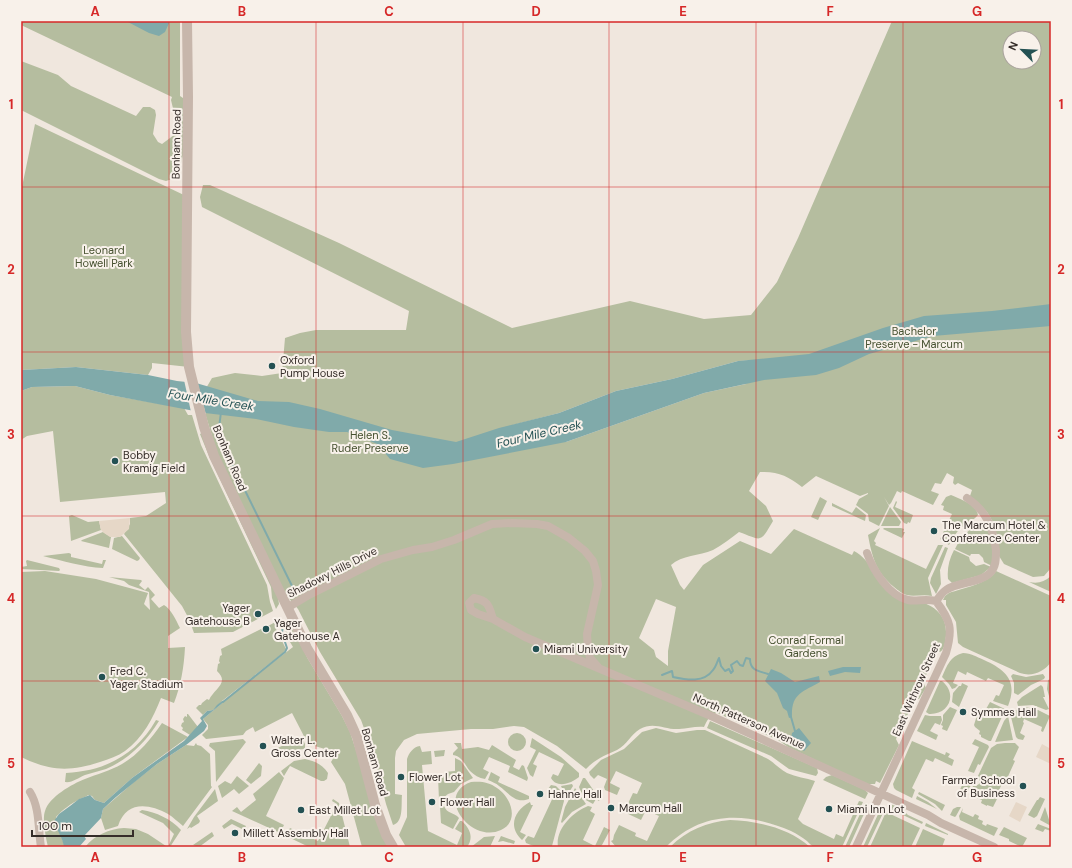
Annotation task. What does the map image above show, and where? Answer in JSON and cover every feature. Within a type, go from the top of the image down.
[{"type":"street","name":"Bonham Road","points":[[187,21],[188,104],[186,319],[189,367],[201,417],[214,456],[287,608],[307,648],[347,715],[357,737],[375,805],[386,835],[393,847]]},
{"type":"street","points":[[867,554],[879,577],[892,590],[906,599],[928,599],[936,601],[946,589],[984,577],[994,568],[997,559],[994,535],[986,517],[974,502],[967,498]]},
{"type":"street","name":"Shadowy Hills Drive","points":[[287,608],[306,596],[381,559],[454,540],[492,524],[512,523],[548,526],[569,538],[585,551],[593,561],[598,585],[587,634],[590,658],[598,668]]},
{"type":"street","name":"East Withrow Street","points":[[856,847],[946,653],[950,637],[949,623],[944,612],[936,601]]},
{"type":"street","name":"North Patterson Avenue","points":[[493,619],[525,637],[711,716],[928,815],[941,823],[994,847]]},
{"type":"street","points":[[30,792],[34,798],[41,847]]},
{"type":"green space","points":[[21,21],[180,21],[180,96],[183,98],[184,152],[180,166],[172,179],[166,181],[159,179],[21,110],[21,61],[58,75],[71,86],[136,116],[143,107],[150,107],[155,110],[156,115],[153,134],[158,142],[162,144],[174,135],[176,121],[171,100],[172,97],[21,25]]},
{"type":"green space","points":[[892,21],[1051,21],[1051,568],[1044,576],[1033,577],[1004,564],[999,556],[997,536],[993,522],[987,512],[970,496],[972,490],[958,483],[955,485],[953,483],[954,477],[947,473],[941,484],[935,483],[931,491],[939,494],[933,505],[902,491],[901,493],[897,491],[889,505],[884,497],[889,506],[879,526],[869,521],[868,514],[856,505],[859,499],[868,493],[860,496],[816,476],[802,487],[778,473],[760,472],[749,491],[766,506],[773,521],[766,533],[763,537],[757,538],[739,532],[713,550],[685,557],[675,562],[671,565],[680,585],[684,590],[703,565],[740,541],[771,554],[794,529],[852,555],[854,551],[865,559],[880,581],[890,592],[925,603],[938,612],[943,618],[946,626],[944,647],[942,651],[936,652],[923,682],[926,688],[919,699],[915,699],[896,739],[899,745],[880,783],[876,781],[875,784],[866,784],[788,747],[778,740],[717,713],[707,720],[704,727],[674,729],[650,726],[640,729],[620,748],[597,760],[586,769],[557,746],[524,727],[514,726],[493,729],[471,729],[417,734],[404,740],[396,751],[395,758],[395,794],[402,795],[402,808],[399,820],[393,825],[372,750],[361,720],[320,652],[298,609],[286,595],[219,459],[205,413],[205,390],[212,378],[235,373],[262,376],[282,373],[285,338],[316,330],[406,330],[409,311],[202,207],[200,197],[203,185],[210,185],[339,243],[512,328],[630,301],[704,319],[751,315],[777,282],[798,238]],"holes":[[[757,360],[746,384],[704,393],[566,442],[513,425],[559,413],[616,391],[672,379],[738,361]],[[656,599],[676,607],[668,651],[668,666],[656,657],[654,650],[639,638]]]},
{"type":"green space","name":"Leonard Howell Park","points":[[35,124],[186,196],[189,367],[152,363],[152,368],[148,375],[76,367],[21,370],[21,187]]},
{"type":"green space","points":[[75,386],[110,395],[184,408],[188,415],[192,415],[201,445],[267,585],[273,611],[233,632],[194,633],[182,606],[124,534],[130,524],[130,518],[146,516],[166,503],[165,492],[60,502],[53,431],[27,436],[21,440],[21,391],[32,387]]},
{"type":"green space","points":[[202,433],[278,597],[279,604],[276,609],[272,598],[271,587],[209,456],[200,434]]},
{"type":"green space","points":[[951,495],[971,505],[977,511],[978,515],[960,529],[949,545],[940,539],[952,514],[943,510],[944,506],[941,505],[946,497]]},
{"type":"green space","points":[[820,497],[827,501],[818,520],[811,517]]},
{"type":"green space","points":[[896,501],[895,507],[913,515],[910,523],[904,523],[893,508]]},
{"type":"green space","points":[[832,503],[852,513],[856,507],[866,515],[865,521],[832,506]]},
{"type":"green space","points":[[890,507],[901,522],[899,526],[881,526]]},
{"type":"green space","points":[[72,515],[88,522],[99,521],[101,530],[71,541],[69,516]]},
{"type":"green space","points":[[978,526],[986,529],[991,537],[993,553],[992,566],[984,562],[983,558],[979,554],[971,554],[970,556],[955,549],[970,529]]},
{"type":"green space","points":[[880,528],[874,541],[876,543],[875,545],[926,569],[938,545],[943,545],[928,578],[932,596],[913,596],[900,592],[883,576],[873,557],[868,535]]},
{"type":"green space","points":[[901,528],[904,529],[903,532],[905,532],[902,538],[883,529]]},
{"type":"green space","points":[[103,532],[111,537],[109,548],[81,541],[82,540]]},
{"type":"green space","points":[[122,536],[140,558],[139,560],[137,561],[112,549],[114,538]]},
{"type":"green space","points":[[945,547],[948,548],[940,570],[941,584],[936,594],[930,583]]},
{"type":"green space","points":[[954,550],[969,557],[970,561],[976,566],[984,564],[991,567],[981,575],[952,583],[948,579],[948,571]]},
{"type":"green space","points":[[71,554],[71,557],[102,564],[103,560],[106,560],[103,568],[80,565],[43,556]]},
{"type":"green space","points":[[27,560],[59,568],[60,570],[21,569],[21,567],[27,566]]},
{"type":"green space","name":"Fred C. Yager Stadium","points":[[45,571],[96,579],[148,593],[144,604],[150,610],[149,592],[129,585],[124,581],[109,577],[141,580],[142,581],[139,585],[145,590],[148,587],[155,595],[151,599],[159,608],[164,605],[169,609],[180,628],[168,636],[168,648],[185,647],[182,676],[174,703],[161,698],[147,727],[137,740],[125,751],[107,760],[69,769],[41,765],[21,757],[21,572]]},
{"type":"green space","points":[[996,571],[1051,596],[1051,662],[1048,666],[1037,673],[1020,673],[963,647],[958,643],[956,622],[946,605],[946,600],[943,600],[945,596],[949,593],[981,582]]},
{"type":"green space","points":[[1051,576],[1051,592],[1029,582],[1041,582]]},
{"type":"green space","points":[[279,620],[284,621],[289,627],[291,626],[350,732],[388,847],[362,847],[345,784],[331,762],[334,757],[325,749],[308,744],[292,713],[255,732],[253,727],[246,731],[243,735],[206,739],[202,735],[208,729],[208,725],[203,719],[293,647],[287,637],[284,624],[280,623],[276,626],[276,629],[286,649],[283,653],[222,701],[213,710],[207,711],[203,715],[196,708],[207,699],[209,700],[222,683],[221,675],[217,671],[218,664],[220,663],[220,656],[222,655],[221,649],[263,628],[265,632],[270,630],[268,626]]},
{"type":"green space","points":[[963,653],[971,654],[984,660],[1004,672],[1011,683],[1012,690],[1008,706],[993,701],[996,695],[999,696],[1004,685],[988,678],[986,681],[967,672],[966,675],[958,671],[953,683],[958,685],[952,689],[942,677],[947,665],[952,659]]},
{"type":"green space","points":[[1013,674],[1026,677],[1043,674],[1045,677],[1018,695],[1014,693],[1014,683],[1011,676]]},
{"type":"green space","points":[[1051,679],[1051,703],[1047,689],[1048,680]]},
{"type":"green space","points":[[940,681],[947,686],[950,692],[949,703],[942,711],[929,714],[926,712]]},
{"type":"green space","points":[[962,683],[968,686],[959,707],[952,702],[953,693],[959,686],[961,686]]},
{"type":"green space","points":[[1041,685],[1043,687],[1045,697],[1043,697],[1049,709],[1046,710],[1033,705],[1018,706],[1017,702],[1022,697]]},
{"type":"green space","points":[[990,702],[1005,710],[991,741],[989,741],[981,737],[979,734],[980,731],[974,725],[978,712],[982,708],[986,709]]},
{"type":"green space","points":[[950,707],[957,710],[947,731],[942,729],[943,726],[941,725],[943,715]]},
{"type":"green space","points":[[1025,707],[1038,710],[1050,716],[1043,732],[1041,731],[1042,727],[1024,719],[1020,733],[1025,736],[1023,740],[1016,737],[1010,713]]},
{"type":"green space","points":[[187,714],[198,727],[190,735],[182,730],[183,728],[181,726],[184,722],[183,719],[185,716],[187,717]]},
{"type":"green space","points":[[925,715],[941,716],[942,720],[940,725],[935,723],[930,731],[938,735],[936,740],[917,731]]},
{"type":"green space","points":[[1008,716],[1013,740],[995,742],[1004,721]]},
{"type":"green space","points":[[156,720],[159,721],[143,743],[122,760],[106,769],[85,775],[73,781],[65,782],[66,773],[80,772],[106,765],[129,752],[139,743]]},
{"type":"green space","points":[[710,721],[817,768],[818,773],[816,776],[789,769],[771,756],[707,728]]},
{"type":"green space","points":[[162,723],[188,737],[132,778],[104,803],[95,800],[92,796],[88,795],[64,809],[56,817],[57,827],[65,846],[48,847],[44,815],[47,806],[51,801],[74,784],[113,769],[134,756],[154,735]]},
{"type":"green space","points":[[656,728],[676,733],[705,730],[772,761],[781,770],[787,773],[815,781],[798,819],[803,824],[834,839],[836,834],[843,837],[859,801],[863,802],[842,847],[817,848],[791,831],[774,825],[758,820],[726,818],[695,826],[680,835],[666,847],[616,847],[611,841],[613,840],[619,825],[636,833],[635,836],[647,841],[659,816],[646,810],[641,820],[624,812],[633,793],[637,794],[642,783],[616,771],[610,783],[620,788],[617,795],[605,790],[604,787],[607,779],[598,775],[594,779],[589,772],[601,760],[624,749],[642,732]]},
{"type":"green space","points":[[517,733],[523,736],[526,742],[523,748],[517,751],[511,748],[508,742],[511,736]]},
{"type":"green space","points":[[301,736],[305,744],[305,749],[278,753],[276,749]]},
{"type":"green space","points":[[532,738],[561,757],[579,773],[579,777],[569,783],[557,783],[551,778],[553,774],[558,776],[564,764],[539,752],[533,764],[537,766],[533,777],[530,775],[527,768],[536,750],[530,747]]},
{"type":"green space","points":[[243,739],[246,742],[216,782],[215,751],[209,746],[210,743]]},
{"type":"green space","points":[[975,739],[988,745],[989,747],[974,773],[968,771],[979,747],[972,744]]},
{"type":"green space","points":[[912,741],[945,755],[946,752],[950,754],[948,757],[954,760],[952,766],[935,758],[933,762],[926,759],[912,788],[915,790],[912,798],[896,790],[893,784]]},
{"type":"green space","points":[[196,743],[210,754],[212,787],[183,826],[170,815],[160,810],[146,806],[138,806],[126,812],[118,826],[105,830],[101,818],[103,809],[157,764],[186,745],[194,746]]},
{"type":"green space","points":[[454,743],[461,743],[462,749],[478,747],[489,750],[492,745],[516,760],[513,767],[519,770],[522,765],[524,766],[528,778],[527,781],[508,772],[510,766],[489,757],[483,769],[489,772],[485,779],[473,774],[461,759],[453,755],[458,748]]},
{"type":"green space","points":[[1015,743],[1019,747],[1013,760],[1015,761],[1005,783],[1003,782],[997,794],[999,795],[993,807],[987,806],[981,803],[982,800],[969,795],[973,786],[979,784],[979,780],[977,778],[991,748],[997,744]]},
{"type":"green space","points":[[420,746],[422,752],[431,751],[432,764],[422,765],[428,831],[457,845],[462,833],[455,829],[460,821],[462,821],[467,827],[471,836],[467,847],[406,847],[399,835],[407,817],[407,759],[415,748]]},
{"type":"green space","points":[[445,750],[444,756],[435,757],[434,751]]},
{"type":"green space","points":[[455,758],[461,761],[473,778],[461,784],[454,792],[443,798],[443,800],[439,800],[438,777],[444,776],[444,772],[455,771]]},
{"type":"green space","points":[[305,759],[315,762],[324,768],[328,773],[327,779],[321,781],[290,766],[284,776],[281,771],[294,761]]},
{"type":"green space","points":[[259,763],[262,766],[261,776],[251,784],[246,780]]},
{"type":"green space","points":[[279,772],[284,778],[266,816],[284,825],[280,833],[232,811],[237,807],[241,812],[256,800],[253,794]]},
{"type":"green space","points":[[491,772],[500,777],[498,782],[529,796],[529,799],[516,799],[497,784],[488,780]]},
{"type":"green space","points":[[832,775],[865,790],[868,793],[865,799],[823,780]]},
{"type":"green space","points":[[237,776],[249,786],[239,794],[234,789],[222,798],[218,786],[225,781],[231,784]]},
{"type":"green space","points":[[583,778],[585,778],[594,791],[601,796],[599,801],[596,799],[593,804],[584,799],[579,787]]},
{"type":"green space","points":[[964,781],[971,785],[965,797],[958,794]]},
{"type":"green space","points":[[471,782],[488,783],[502,792],[509,803],[512,815],[507,826],[501,830],[490,832],[478,830],[461,816],[456,807],[456,797],[460,788]]},
{"type":"green space","points":[[572,784],[573,786],[566,797],[561,786]]},
{"type":"green space","points":[[551,785],[556,786],[560,790],[564,801],[552,846],[536,847],[526,843],[525,840],[528,836],[534,838],[555,793],[548,789]]},
{"type":"green space","points":[[575,788],[586,804],[572,812],[562,823],[565,807]]},
{"type":"green space","points":[[215,789],[218,801],[197,816],[200,821],[199,823],[187,829],[194,817]]},
{"type":"green space","points":[[919,792],[945,805],[942,811],[935,804],[918,794]]},
{"type":"green space","points":[[917,796],[928,802],[937,809],[916,799]]},
{"type":"green space","points":[[1040,797],[1045,799],[1037,816],[1034,818],[1028,815]]},
{"type":"green space","points":[[333,799],[339,803],[350,847],[309,847],[286,836],[290,828],[318,841],[337,804],[332,801]]},
{"type":"green space","points":[[530,802],[531,805],[533,805],[520,832],[526,835],[522,840],[517,835],[515,829],[515,819],[520,809]]},
{"type":"green space","points":[[865,803],[868,805],[849,847],[845,847]]},
{"type":"green space","points":[[890,804],[901,808],[908,815],[923,822],[922,824],[888,808]]},
{"type":"green space","points":[[444,806],[445,809],[459,818],[453,829],[441,823],[440,807]]},
{"type":"green space","points":[[588,806],[592,807],[590,811],[595,814],[583,840],[595,846],[604,827],[610,830],[602,845],[600,847],[558,847],[559,834],[566,822],[577,812]]},
{"type":"green space","points":[[961,807],[956,816],[950,815],[953,809]]},
{"type":"green space","points":[[1045,807],[1051,826],[1040,820]]},
{"type":"green space","points":[[963,808],[962,812],[973,817],[975,814],[979,816],[978,819],[983,821],[982,824],[986,826],[987,824],[998,828],[994,836],[960,820],[959,816]]},
{"type":"green space","points":[[142,810],[153,812],[163,817],[181,830],[170,847],[168,847],[174,834],[163,823],[139,812]]},
{"type":"green space","points":[[880,810],[884,811],[867,847],[863,847]]},
{"type":"green space","points":[[886,812],[920,828],[911,847],[870,847]]},
{"type":"green space","points":[[231,819],[246,826],[244,830],[232,824],[224,829],[222,826]]},
{"type":"green space","points":[[730,820],[762,824],[783,830],[802,840],[810,847],[670,847],[683,836],[698,828],[713,823]]},
{"type":"green space","points":[[926,823],[948,834],[948,835],[925,826]]},
{"type":"green space","points":[[1038,824],[1051,829],[1051,831],[1045,829],[1043,832],[1035,829]]},
{"type":"green space","points":[[1004,827],[1027,838],[1022,847],[999,835]]},
{"type":"green space","points":[[124,828],[136,829],[148,834],[166,846],[85,847],[93,839],[103,833]]},
{"type":"green space","points":[[923,829],[945,839],[942,847],[915,847]]},
{"type":"green space","points":[[212,832],[214,836],[199,847],[193,845]]},
{"type":"green space","points":[[495,836],[490,847],[471,847],[484,837]]},
{"type":"green space","points":[[501,836],[515,841],[514,844],[503,841],[498,842]]},
{"type":"shaded area","points":[[130,518],[129,529],[120,537],[110,537],[101,530],[99,521]]},
{"type":"shaded area","points":[[1042,744],[1051,749],[1051,764],[1036,757]]},
{"type":"shaded area","points":[[1016,802],[1027,807],[1020,822],[1009,816]]},
{"type":"water","points":[[126,21],[170,21],[165,32],[159,36],[149,33]]},
{"type":"water","name":"Four Mile Creek","points":[[1051,304],[1051,326],[933,336],[869,354],[839,368],[816,375],[764,380],[704,393],[566,442],[453,464],[423,468],[390,459],[385,453],[387,451],[380,445],[347,432],[329,432],[294,427],[256,419],[205,413],[110,395],[75,386],[32,387],[21,391],[21,370],[76,367],[148,375],[196,383],[258,401],[289,402],[320,409],[392,430],[456,442],[499,428],[559,413],[616,391],[672,379],[738,361],[809,354],[883,328],[924,316],[992,311]]},
{"type":"water","points":[[843,667],[861,667],[860,673],[845,672],[830,676],[828,671]]},
{"type":"water","points":[[771,669],[781,673],[795,682],[819,676],[820,682],[803,691],[796,698],[792,709],[792,717],[789,718],[787,711],[783,708],[777,693],[765,681]]},
{"type":"water","points":[[222,701],[225,701],[203,719],[207,726],[204,731],[157,764],[103,809],[101,818],[84,836],[86,839],[79,847],[64,847],[54,821],[59,814],[79,799],[90,795],[95,800],[104,803],[132,778],[184,741],[202,721],[200,718],[207,711],[213,710]]},
{"type":"water","points":[[799,728],[811,743],[804,751],[791,739],[792,733]]},
{"type":"pier","points":[[184,380],[197,381],[206,415],[191,412]]},
{"type":"waterway","points":[[221,412],[219,428],[230,460],[295,592]]},
{"type":"waterway","points":[[223,702],[285,652],[287,648],[282,633],[283,624]]},
{"type":"waterway","points":[[662,675],[672,671],[673,677],[689,680],[700,679],[709,674],[715,667],[719,658],[721,666],[725,671],[729,669],[731,673],[733,671],[731,665],[737,661],[743,666],[746,658],[750,659],[750,663],[753,668],[768,674]]},
{"type":"waterway","points":[[791,717],[795,731]]},
{"type":"place","name":"Oxford Pump House","points":[[272,366]]},
{"type":"place","name":"Bobby Kramig Field","points":[[115,461]]},
{"type":"place","name":"The Marcum Hotel & Conference Center","points":[[934,531]]},
{"type":"place","name":"Yager Gatehouse B","points":[[258,614]]},
{"type":"place","name":"Yager Gatehouse A","points":[[266,629]]},
{"type":"place","name":"Miami University","points":[[536,649]]},
{"type":"place","name":"Fred C. Yager Stadium","points":[[102,677]]},
{"type":"place","name":"Symmes Hall","points":[[963,712]]},
{"type":"place","name":"Walter L. Gross Center","points":[[263,746]]},
{"type":"place","name":"Flower Lot","points":[[401,777]]},
{"type":"place","name":"Farmer School of Business","points":[[1023,786]]},
{"type":"place","name":"Hahne Hall","points":[[540,794]]},
{"type":"place","name":"Flower Hall","points":[[432,802]]},
{"type":"place","name":"Marcum Hall","points":[[611,808]]},
{"type":"place","name":"Miami Inn Lot","points":[[829,809]]},
{"type":"place","name":"East Millet Lot","points":[[301,810]]},
{"type":"place","name":"Millett Assembly Hall","points":[[235,833]]},
{"type":"park label","name":"Bachelor Preserve - Marcum","points":[[914,337]]},
{"type":"park label","name":"Helen S. Ruder Preserve","points":[[370,441]]},
{"type":"park label","name":"Conrad Formal Gardens","points":[[806,646]]}]
